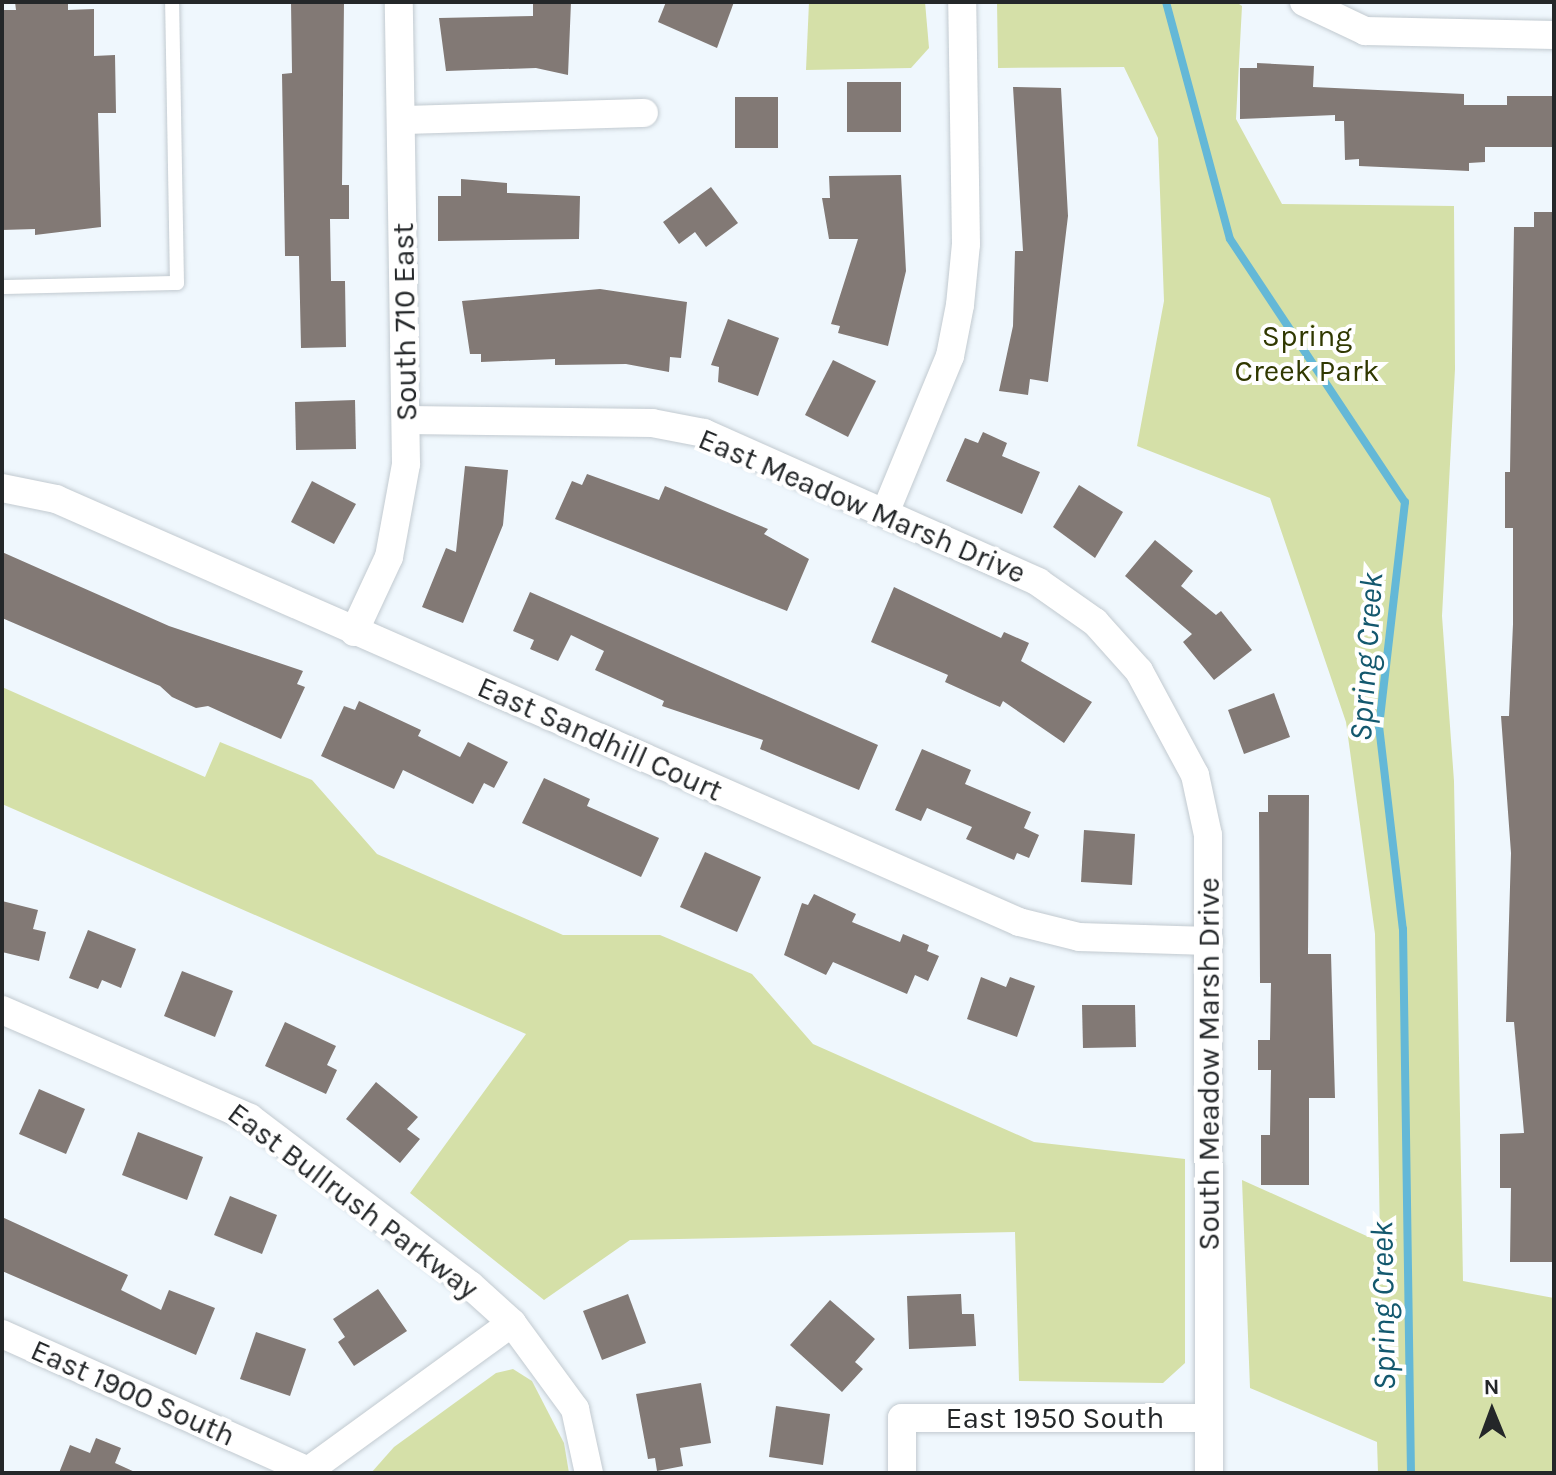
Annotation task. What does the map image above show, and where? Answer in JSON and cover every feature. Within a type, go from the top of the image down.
[{"type":"street","name":"South 710 East","points":[[354,632],[392,544],[406,420],[399,2]]},
{"type":"street","points":[[885,513],[950,356],[960,305],[966,244],[962,2]]},
{"type":"street","points":[[1304,2],[1365,31],[1554,35]]},
{"type":"street","points":[[402,120],[644,113]]},
{"type":"street","name":"East Meadow Marsh Drive","points":[[406,420],[652,423],[704,433],[1038,582],[1095,622],[1139,671]]},
{"type":"street","name":"East Sandhill Court","points":[[2,488],[56,499],[1019,922],[1079,937],[1209,941]]},
{"type":"street","name":"South Meadow Marsh Drive","points":[[1139,671],[1195,775],[1208,835],[1209,1473]]},
{"type":"street","name":"East Bullrush Parkway","points":[[2,1010],[250,1118],[470,1285],[512,1323],[575,1409],[589,1473]]},
{"type":"street","name":"East 1900 South","points":[[2,1334],[308,1471],[512,1323]]},
{"type":"street","name":"East 1950 South","points":[[902,1473],[902,1418],[1209,1418]]},
{"type":"lane","points":[[2,287],[177,283],[172,2]]},
{"type":"green space","points":[[809,2],[925,2],[929,48],[911,68],[806,70]]},
{"type":"green space","name":"Spring Creek Park","points":[[997,2],[1236,2],[1242,6],[1236,119],[1282,204],[1454,206],[1455,369],[1442,616],[1454,781],[1463,1281],[1554,1298],[1554,1473],[1378,1473],[1377,1442],[1250,1388],[1242,1180],[1380,1242],[1375,934],[1346,722],[1270,498],[1137,446],[1164,301],[1158,138],[1124,67],[998,68]]},
{"type":"green space","points":[[2,687],[205,777],[220,742],[312,780],[377,854],[563,935],[660,935],[752,974],[813,1044],[1034,1142],[1185,1159],[1185,1363],[1163,1383],[1019,1381],[1015,1232],[630,1240],[544,1300],[410,1193],[526,1034],[2,804]]},
{"type":"green space","points":[[513,1369],[532,1381],[564,1443],[569,1473],[371,1473],[394,1447],[496,1373]]},
{"type":"building","points":[[15,2],[68,2],[68,10],[94,9],[94,56],[115,55],[116,113],[98,113],[101,227],[35,235],[35,229],[2,230],[2,10],[16,10]]},
{"type":"building","points":[[291,2],[344,2],[342,185],[349,185],[349,219],[330,219],[331,281],[345,281],[346,347],[301,348],[299,256],[285,256],[282,74],[292,73]]},
{"type":"building","points":[[533,2],[571,2],[568,75],[536,68],[446,71],[439,18],[533,16]]},
{"type":"building","points":[[666,2],[734,2],[717,48],[658,22]]},
{"type":"building","points":[[1257,63],[1314,66],[1313,87],[1464,94],[1464,105],[1507,105],[1507,96],[1554,96],[1554,147],[1485,147],[1485,162],[1469,163],[1469,171],[1359,166],[1359,159],[1345,160],[1344,121],[1335,121],[1335,115],[1240,119],[1240,68],[1257,68]]},
{"type":"building","points":[[847,82],[901,82],[901,132],[847,132]]},
{"type":"building","points":[[1013,87],[1061,88],[1068,216],[1048,382],[1030,379],[1028,395],[999,391],[1013,326],[1015,251],[1023,251]]},
{"type":"building","points":[[735,97],[778,97],[778,148],[735,148]]},
{"type":"building","points":[[901,175],[906,271],[888,346],[838,333],[840,326],[831,324],[858,239],[829,239],[822,198],[830,198],[829,176]]},
{"type":"building","points":[[461,179],[507,183],[507,193],[580,196],[579,239],[438,241],[438,196],[461,196]]},
{"type":"building","points":[[711,187],[738,223],[706,247],[695,232],[679,244],[663,222]]},
{"type":"building","points":[[1534,212],[1554,212],[1554,1262],[1510,1262],[1511,1188],[1500,1188],[1500,1134],[1524,1133],[1514,1022],[1506,1022],[1511,853],[1501,716],[1509,716],[1513,528],[1505,528],[1505,472],[1510,472],[1514,227],[1534,227]]},
{"type":"building","points":[[600,289],[687,302],[681,358],[670,357],[669,372],[626,364],[555,365],[555,359],[481,362],[481,354],[470,354],[462,301]]},
{"type":"building","points":[[728,319],[779,338],[758,396],[718,382],[719,367],[711,365]]},
{"type":"building","points":[[833,360],[876,381],[848,437],[805,415]]},
{"type":"building","points":[[355,400],[356,449],[296,450],[295,402]]},
{"type":"building","points":[[983,432],[1007,443],[1002,456],[1040,472],[1022,514],[946,481],[965,438],[978,443]]},
{"type":"building","points":[[465,466],[508,470],[503,525],[463,623],[422,607],[446,548],[456,552]]},
{"type":"building","points":[[587,474],[659,500],[665,486],[768,529],[764,534],[809,559],[787,611],[555,519],[572,481],[582,485]]},
{"type":"building","points":[[312,481],[356,504],[334,544],[291,522]]},
{"type":"building","points":[[1079,485],[1123,512],[1095,558],[1053,527]]},
{"type":"building","points":[[1155,540],[1193,571],[1181,586],[1216,615],[1221,611],[1252,650],[1214,680],[1183,642],[1192,634],[1125,576]]},
{"type":"building","points":[[2,552],[169,626],[303,671],[297,684],[305,687],[281,739],[208,706],[196,708],[172,697],[160,686],[2,618]]},
{"type":"building","points":[[894,587],[1001,638],[1004,632],[1029,643],[1021,661],[1092,702],[1064,743],[1003,701],[1000,707],[945,682],[948,675],[871,642]]},
{"type":"building","points":[[530,592],[878,745],[859,790],[760,749],[763,740],[662,706],[664,701],[595,670],[604,651],[571,635],[558,661],[530,649],[534,640],[513,631]]},
{"type":"building","points":[[1274,693],[1290,737],[1244,754],[1228,710]]},
{"type":"building","points":[[359,701],[421,730],[418,736],[460,757],[468,742],[508,762],[494,788],[484,783],[473,804],[403,770],[394,789],[321,756],[344,706],[355,710]]},
{"type":"building","points":[[922,749],[971,770],[965,784],[1031,812],[1024,828],[1039,835],[1029,858],[1017,853],[1014,860],[966,839],[972,827],[927,808],[921,821],[895,810]]},
{"type":"building","points":[[544,778],[590,799],[587,806],[659,838],[641,877],[522,823]]},
{"type":"building","points":[[1268,795],[1309,795],[1308,954],[1331,954],[1335,1098],[1309,1098],[1309,1185],[1261,1185],[1261,1135],[1270,1135],[1271,1070],[1258,1070],[1258,1040],[1270,1040],[1271,983],[1260,983],[1259,812],[1268,812]]},
{"type":"building","points":[[1084,830],[1135,834],[1132,885],[1081,882]]},
{"type":"building","points":[[705,852],[761,877],[737,932],[680,907]]},
{"type":"building","points":[[814,894],[856,914],[852,922],[900,942],[903,934],[929,945],[927,951],[939,956],[928,981],[915,975],[907,994],[833,962],[826,975],[784,955],[802,903],[808,905]]},
{"type":"building","points":[[2,901],[38,910],[33,929],[46,932],[39,961],[2,952]]},
{"type":"building","points":[[88,930],[136,949],[121,988],[102,980],[98,989],[69,978]]},
{"type":"building","points":[[182,971],[233,991],[215,1037],[164,1016]]},
{"type":"building","points":[[981,977],[1006,987],[1010,977],[1035,986],[1017,1037],[967,1019]]},
{"type":"building","points":[[1082,1005],[1135,1005],[1136,1047],[1083,1048]]},
{"type":"building","points":[[285,1022],[336,1046],[327,1065],[337,1070],[326,1094],[265,1066]]},
{"type":"building","points":[[376,1082],[418,1117],[407,1129],[420,1139],[400,1163],[346,1119]]},
{"type":"building","points":[[39,1089],[85,1109],[66,1154],[19,1134]]},
{"type":"building","points":[[138,1132],[203,1157],[187,1200],[122,1175]]},
{"type":"building","points":[[230,1196],[277,1215],[262,1254],[214,1235]]},
{"type":"building","points":[[2,1217],[128,1275],[121,1290],[161,1310],[169,1290],[215,1308],[196,1355],[2,1271]]},
{"type":"building","points":[[378,1289],[407,1331],[354,1366],[338,1342],[345,1337],[333,1319]]},
{"type":"building","points":[[628,1294],[646,1343],[602,1360],[583,1311]]},
{"type":"building","points":[[961,1294],[962,1314],[974,1314],[976,1346],[909,1349],[907,1296]]},
{"type":"building","points":[[830,1300],[875,1339],[855,1362],[863,1369],[842,1392],[790,1345]]},
{"type":"building","points":[[256,1332],[306,1349],[290,1396],[240,1379]]},
{"type":"building","points":[[701,1383],[711,1443],[680,1448],[683,1466],[657,1471],[655,1458],[648,1459],[636,1394]]},
{"type":"building","points":[[776,1406],[830,1414],[823,1465],[769,1457]]},
{"type":"building","points":[[96,1438],[121,1448],[115,1463],[137,1473],[59,1473],[70,1445],[90,1453]]},
{"type":"waterway","name":"Spring Creek","points":[[1166,2],[1230,239],[1405,502],[1379,726],[1403,929],[1411,1473]]}]
